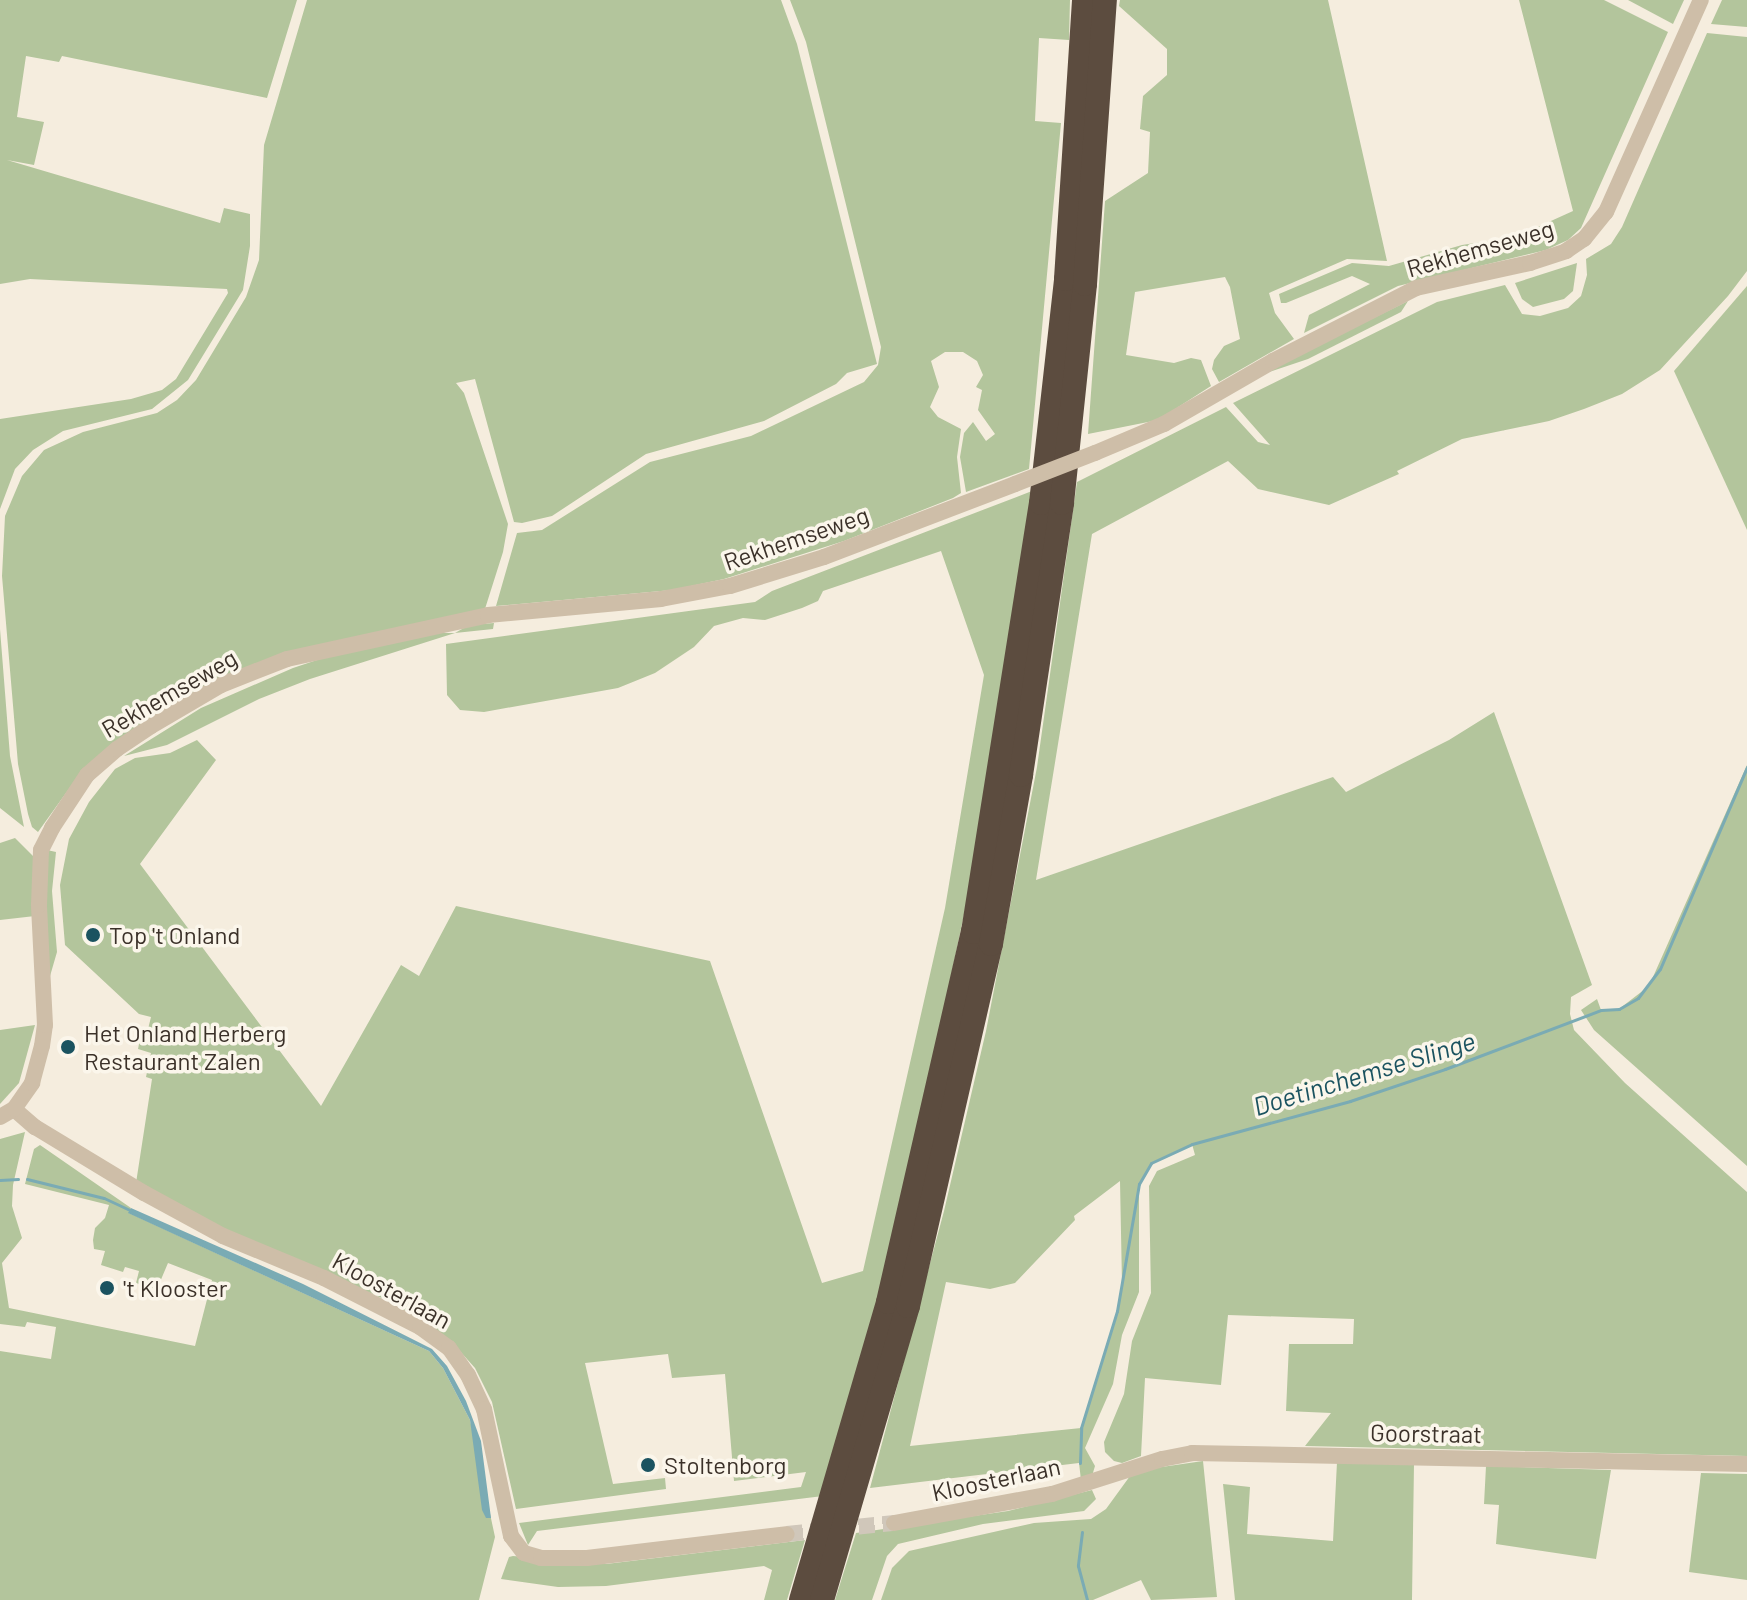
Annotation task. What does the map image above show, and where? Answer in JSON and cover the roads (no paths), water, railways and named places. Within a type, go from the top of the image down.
[{"type":"highway","points":[[801,1600],[888,1302],[973,932],[1041,503],[1066,279],[1084,0]]},
{"type":"highway","points":[[822,1600],[851,1508],[915,1277],[987,959],[1021,775],[1062,503],[1085,284],[1105,0]]},
{"type":"street","name":"Rekhemseweg","points":[[7,1113],[32,1083],[45,1025],[39,945],[41,850],[87,775],[117,749],[151,726],[221,685],[287,659],[488,615],[661,599],[730,586],[824,557],[1164,424],[1273,361],[1416,288],[1530,263],[1566,251],[1584,239],[1606,212],[1701,0]]},
{"type":"street","name":"Kloosterlaan","points":[[7,1113],[223,1236],[324,1278],[420,1327],[449,1348],[468,1375],[484,1409],[511,1536],[524,1553],[541,1558],[587,1558],[787,1534]]},
{"type":"street","name":"Goorstraat","points":[[1108,1478],[1162,1459],[1192,1453],[1747,1464]]},
{"type":"street","name":"Kloosterlaan","points":[[894,1523],[1004,1505],[1108,1478]]},
{"type":"water","points":[[131,1208],[303,1284],[432,1349],[447,1366],[466,1401],[481,1441],[491,1518],[486,1518],[482,1510],[470,1420],[443,1368],[429,1351],[128,1213]]},
{"type":"waterway","name":"Doetinchemse Slinge","points":[[1080,1463],[1081,1428],[1117,1311],[1139,1184],[1151,1163],[1192,1144],[1350,1101],[1445,1069],[1601,1010],[1619,1009],[1638,998],[1660,969],[1747,767]]},
{"type":"waterway","points":[[0,1180],[18,1179]]},
{"type":"waterway","points":[[27,1179],[104,1198],[130,1210]]},
{"type":"waterway","points":[[1082,1532],[1078,1566],[1087,1600]]},
{"type":"tunnel","points":[[787,1534],[894,1523]]},
{"type":"place","name":"Top 't Onland","points":[[93,935]]},
{"type":"place","name":"Het Onland Herberg Restaurant Zalen","points":[[68,1047]]},
{"type":"place","name":"'t Klooster","points":[[107,1288]]},
{"type":"place","name":"Stoltenborg","points":[[648,1465]]}]
